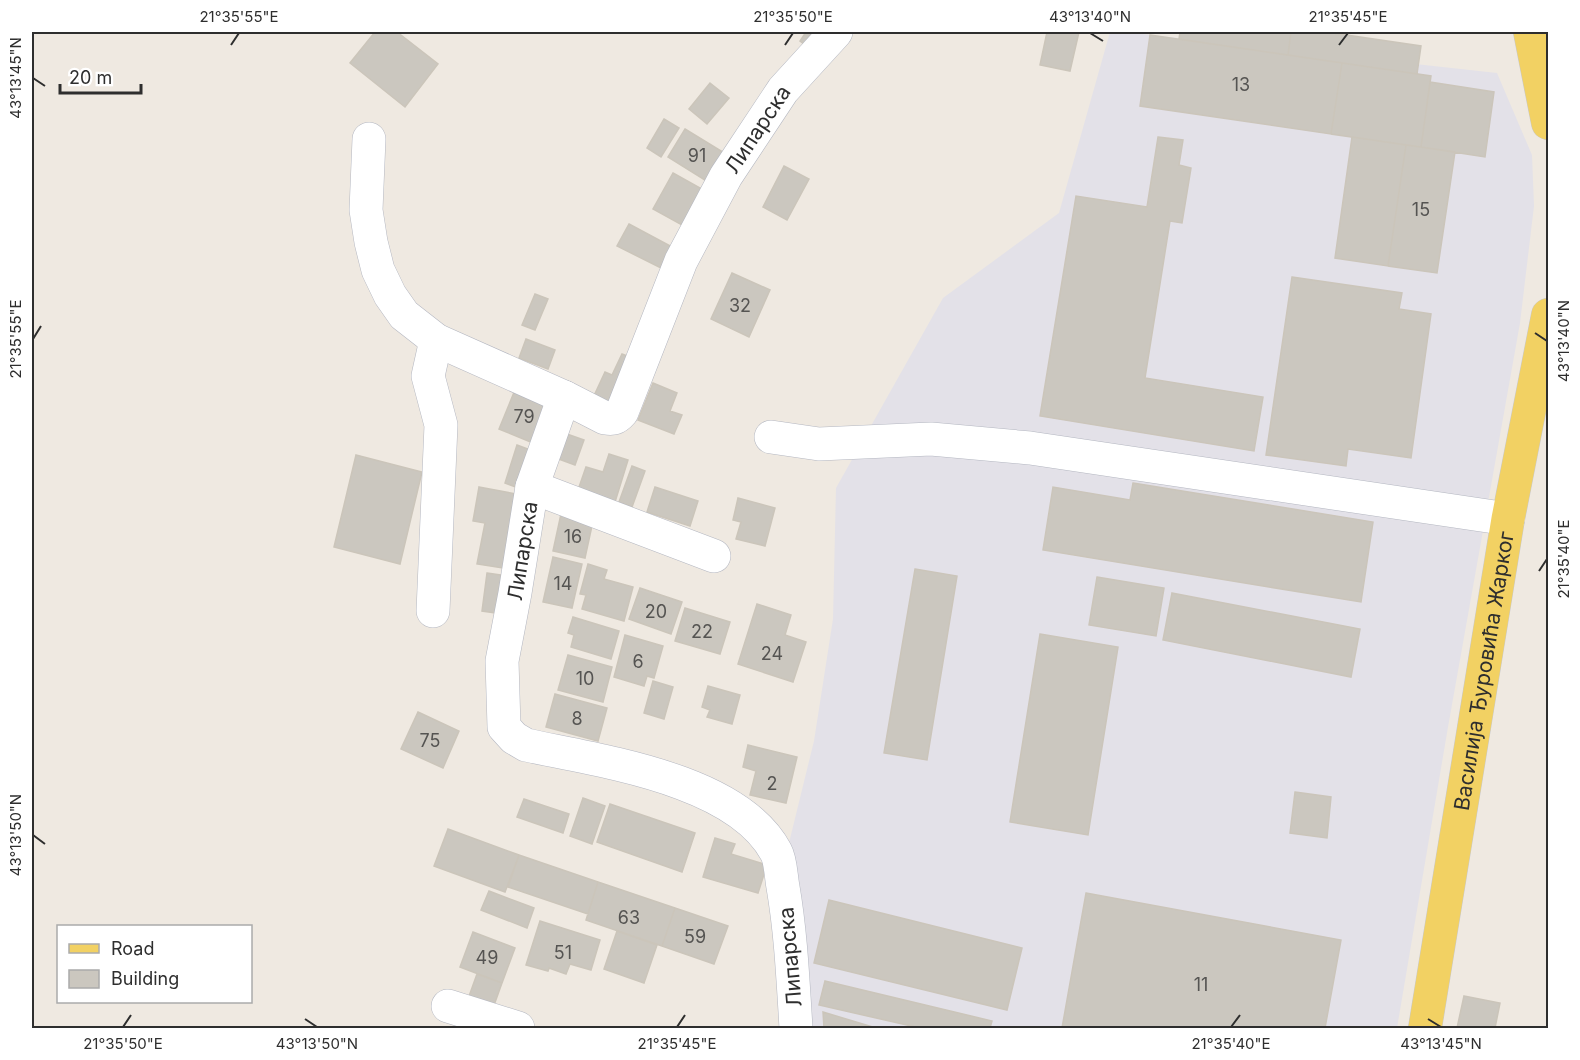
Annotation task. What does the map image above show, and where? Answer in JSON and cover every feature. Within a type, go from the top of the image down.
[{"type":"main road","points":[[1530,32],[1548,123]]},
{"type":"main road","name":"Василија Ђуровића Жарког","points":[[1425,1029],[1508,519],[1548,315]]},
{"type":"street","name":"Липарска","points":[[796,1029],[790,934],[777,853],[753,822],[721,800],[670,778],[526,745],[513,738],[504,727],[502,662],[516,593],[532,487],[564,397],[605,418],[612,419],[622,412],[681,261],[726,176],[783,90],[836,32]]},
{"type":"street","points":[[369,139],[366,210],[371,242],[378,270],[390,295],[404,315],[436,340],[564,397]]},
{"type":"street","points":[[433,611],[441,425],[428,376],[436,340]]},
{"type":"street","points":[[771,437],[819,444],[931,439],[1030,448],[1508,519]]},
{"type":"street","points":[[532,487],[714,556]]},
{"type":"street","points":[[448,1006],[518,1029]]},
{"type":"shaded area","points":[[1110,32],[1497,73],[1532,155],[1534,206],[1520,323],[1397,1028],[792,1028],[774,904],[814,741],[833,619],[836,488],[943,298],[1059,213]]},
{"type":"building","points":[[375,32],[397,32],[438,64],[405,107],[350,63]]},
{"type":"building","points":[[806,32],[825,32],[811,49],[800,41]]},
{"type":"building","points":[[1047,32],[1079,32],[1070,71],[1040,65]]},
{"type":"building","points":[[1180,32],[1291,32],[1288,55],[1179,39]]},
{"type":"building","points":[[1291,32],[1326,32],[1421,46],[1417,74],[1288,55]]},
{"type":"building","points":[[1150,35],[1342,63],[1331,134],[1140,106]]},
{"type":"building","points":[[1342,63],[1431,76],[1421,147],[1331,134]]},
{"type":"building","points":[[1430,82],[1494,92],[1485,157],[1421,147]]},
{"type":"building","points":[[710,83],[729,98],[707,124],[689,109]]},
{"type":"building","points":[[664,119],[679,128],[661,157],[647,148]]},
{"type":"building","points":[[685,129],[726,154],[708,182],[668,157]]},
{"type":"building","points":[[1158,137],[1183,140],[1179,165],[1191,168],[1182,223],[1170,221],[1145,378],[1263,397],[1254,451],[1040,416],[1076,196],[1147,207]]},
{"type":"building","points":[[1352,137],[1406,145],[1388,266],[1335,258]]},
{"type":"building","points":[[1406,145],[1455,152],[1437,273],[1388,266]]},
{"type":"building","points":[[784,166],[809,179],[787,220],[763,207]]},
{"type":"building","points":[[673,173],[702,189],[691,230],[653,209]]},
{"type":"building","points":[[629,224],[676,249],[665,270],[617,246]]},
{"type":"building","points":[[732,273],[770,290],[749,337],[711,319]]},
{"type":"building","points":[[1292,277],[1402,293],[1399,309],[1431,314],[1411,458],[1348,449],[1346,466],[1266,455]]},
{"type":"building","points":[[535,294],[548,299],[535,330],[522,325]]},
{"type":"building","points":[[526,339],[555,350],[548,369],[519,358]]},
{"type":"building","points":[[622,354],[635,359],[613,409],[592,400],[605,372],[612,375]]},
{"type":"building","points":[[653,383],[677,393],[670,411],[682,415],[674,434],[638,420]]},
{"type":"building","points":[[515,390],[549,404],[533,443],[499,429]]},
{"type":"building","points":[[564,433],[584,440],[575,465],[556,458]]},
{"type":"building","points":[[517,445],[533,451],[521,489],[505,483]]},
{"type":"building","points":[[609,454],[628,460],[615,502],[578,490],[586,467],[603,472]]},
{"type":"building","points":[[356,455],[422,472],[400,564],[334,547]]},
{"type":"building","points":[[632,466],[645,471],[632,507],[619,502]]},
{"type":"building","points":[[1133,483],[1373,522],[1361,602],[1043,550],[1053,487],[1130,500]]},
{"type":"building","points":[[479,487],[522,495],[509,569],[477,564],[485,523],[473,521]]},
{"type":"building","points":[[655,487],[698,501],[690,526],[647,512]]},
{"type":"building","points":[[738,498],[775,508],[765,546],[736,539],[741,522],[733,520]]},
{"type":"building","points":[[561,514],[593,521],[585,558],[553,551]]},
{"type":"building","points":[[553,557],[582,564],[572,608],[543,602]]},
{"type":"building","points":[[588,564],[607,570],[604,579],[633,587],[624,621],[582,609],[586,595],[580,594]]},
{"type":"building","points":[[915,569],[957,576],[927,760],[884,753]]},
{"type":"building","points":[[487,573],[507,576],[502,614],[482,611]]},
{"type":"building","points":[[1097,577],[1164,588],[1156,636],[1089,625]]},
{"type":"building","points":[[640,588],[682,602],[671,634],[629,619]]},
{"type":"building","points":[[1172,593],[1360,629],[1351,677],[1163,640]]},
{"type":"building","points":[[757,604],[791,615],[785,635],[806,642],[793,682],[738,664]]},
{"type":"building","points":[[685,608],[730,622],[720,654],[675,641]]},
{"type":"building","points":[[573,617],[619,631],[611,659],[571,647],[574,635],[568,633]]},
{"type":"building","points":[[1040,634],[1118,647],[1088,835],[1010,822]]},
{"type":"building","points":[[625,635],[663,646],[654,678],[647,676],[644,686],[614,677]]},
{"type":"building","points":[[568,655],[612,667],[603,702],[558,690]]},
{"type":"building","points":[[653,681],[673,687],[664,719],[644,713]]},
{"type":"building","points":[[708,686],[740,695],[732,724],[707,717],[710,710],[702,707]]},
{"type":"building","points":[[555,694],[607,708],[598,741],[546,727]]},
{"type":"building","points":[[418,712],[459,731],[443,768],[401,749]]},
{"type":"building","points":[[748,745],[797,757],[786,803],[750,795],[756,771],[743,767]]},
{"type":"building","points":[[1295,792],[1331,797],[1327,838],[1290,833]]},
{"type":"building","points":[[583,798],[605,806],[592,844],[570,836]]},
{"type":"building","points":[[524,799],[569,814],[563,833],[517,817]]},
{"type":"building","points":[[610,804],[695,833],[682,872],[597,842]]},
{"type":"building","points":[[448,829],[519,855],[505,892],[434,866]]},
{"type":"building","points":[[715,838],[735,844],[731,854],[767,865],[758,893],[703,877]]},
{"type":"building","points":[[519,855],[598,882],[588,914],[508,887]]},
{"type":"building","points":[[598,882],[675,908],[662,946],[586,920]]},
{"type":"building","points":[[489,891],[534,908],[527,928],[481,910]]},
{"type":"building","points":[[1086,893],[1341,940],[1325,1028],[1062,1028]]},
{"type":"building","points":[[829,900],[1022,948],[1007,1010],[814,963]]},
{"type":"building","points":[[675,908],[728,926],[714,964],[662,946]]},
{"type":"building","points":[[540,921],[600,940],[591,970],[570,964],[566,974],[549,968],[548,971],[526,965]]},
{"type":"building","points":[[617,931],[657,945],[644,983],[604,969]]},
{"type":"building","points":[[473,932],[515,948],[502,983],[460,967]]},
{"type":"building","points":[[477,974],[502,983],[493,1008],[468,999]]},
{"type":"building","points":[[825,981],[992,1021],[990,1028],[920,1028],[819,1005]]},
{"type":"building","points":[[1464,996],[1500,1003],[1495,1028],[1457,1028]]},
{"type":"building","points":[[823,1012],[876,1028],[824,1028]]}]
